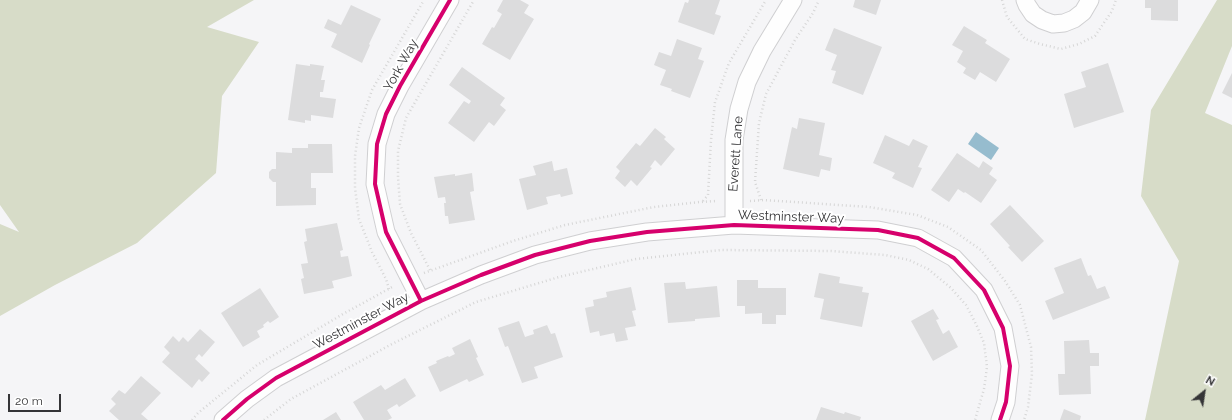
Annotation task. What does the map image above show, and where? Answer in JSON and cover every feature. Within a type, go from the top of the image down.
[{"type":"street","name":"York Way","points":[[421,301],[386,232],[375,184],[377,144],[389,107],[450,0]]},
{"type":"street","name":"Everett Lane","points":[[734,225],[734,140],[739,109],[750,76],[762,51],[793,0]]},
{"type":"street","points":[[1025,0],[1033,14],[1042,20],[1053,24],[1064,23],[1074,19],[1083,12],[1090,0]]},
{"type":"street","name":"Westminster Way","points":[[223,420],[247,399],[276,378],[421,301],[481,275],[535,255],[590,241],[647,232],[734,225],[878,230],[918,238],[954,258],[984,290],[1003,328],[1010,366],[1006,402],[1000,420]]},
{"type":"path","points":[[430,270],[411,233],[400,204],[398,151],[406,118],[474,0]]},
{"type":"path","points":[[761,200],[756,182],[757,152],[759,122],[766,94],[795,40],[813,13],[819,0]]},
{"type":"path","points":[[192,420],[198,413],[257,365],[343,314],[396,285],[430,270],[513,241],[565,226],[654,207],[700,202],[761,200],[869,207],[917,216],[948,228],[981,250],[1005,281],[1020,305],[1031,347],[1032,374],[1028,407],[1024,420]]},
{"type":"path","points":[[264,420],[291,399],[392,344],[476,302],[559,277],[636,259],[721,250],[831,251],[885,255],[910,260],[928,269],[951,288],[966,305],[984,343],[987,367],[984,389],[975,420]]},
{"type":"green space","points":[[0,0],[254,0],[207,27],[259,42],[222,96],[216,173],[137,243],[55,285],[0,316],[0,224],[19,232],[0,205]]},
{"type":"green space","points":[[1217,0],[1232,0],[1232,46],[1205,113],[1232,125],[1232,420],[1145,420],[1179,261],[1141,196],[1151,110]]},
{"type":"water","points":[[976,132],[999,148],[991,160],[968,144]]},
{"type":"building","points":[[503,0],[520,0],[529,5],[524,13],[534,19],[510,60],[482,44],[502,14],[497,11]]},
{"type":"building","points":[[689,0],[720,0],[715,14],[721,16],[714,35],[678,22],[685,2],[688,3]]},
{"type":"building","points":[[855,0],[881,0],[876,15],[853,7]]},
{"type":"building","points":[[1145,0],[1178,0],[1178,21],[1151,20],[1151,8],[1145,8]]},
{"type":"building","points":[[351,5],[381,19],[362,63],[331,47],[337,34],[324,28],[328,19],[341,25]]},
{"type":"building","points":[[964,26],[987,40],[985,43],[1010,59],[996,82],[980,72],[975,80],[963,73],[966,68],[957,62],[963,51],[952,45]]},
{"type":"building","points":[[834,28],[882,47],[863,95],[832,83],[836,71],[831,70],[837,55],[825,50]]},
{"type":"building","points":[[677,39],[702,48],[698,59],[704,61],[690,98],[660,85],[666,70],[654,65],[659,52],[671,56]]},
{"type":"building","points":[[1108,63],[1124,112],[1074,128],[1064,94],[1086,87],[1081,72]]},
{"type":"building","points":[[296,64],[324,66],[321,80],[325,80],[323,92],[320,92],[320,97],[336,99],[333,118],[311,115],[311,121],[305,120],[305,123],[288,120]]},
{"type":"building","points":[[462,67],[505,98],[500,105],[506,110],[494,126],[489,122],[474,142],[448,123],[464,101],[469,104],[471,101],[449,85]]},
{"type":"building","points":[[1232,73],[1232,98],[1222,93]]},
{"type":"building","points":[[799,118],[825,123],[819,155],[832,158],[830,171],[821,169],[819,177],[783,169],[792,127],[797,129]]},
{"type":"building","points":[[655,128],[666,137],[664,139],[675,149],[661,166],[655,160],[650,167],[652,168],[637,186],[631,180],[625,187],[615,178],[620,171],[616,167],[636,143],[640,146]]},
{"type":"building","points":[[885,135],[909,146],[913,139],[928,146],[918,167],[922,168],[913,188],[892,178],[895,173],[873,163]]},
{"type":"building","points":[[308,144],[332,144],[333,173],[311,173],[311,188],[316,188],[316,205],[276,206],[276,182],[273,182],[269,178],[269,172],[272,169],[276,169],[276,152],[292,153],[292,148],[308,148]]},
{"type":"building","points":[[957,153],[979,168],[983,161],[993,168],[989,174],[997,180],[981,203],[958,189],[949,202],[931,190]]},
{"type":"building","points":[[552,161],[554,171],[567,168],[573,194],[561,197],[560,194],[546,197],[548,204],[527,210],[519,179],[536,175],[533,166]]},
{"type":"building","points":[[472,173],[474,191],[470,192],[475,220],[449,224],[448,216],[445,216],[445,197],[438,198],[434,177],[455,174],[455,176]]},
{"type":"building","points":[[1010,205],[1044,241],[1022,262],[990,224]]},
{"type":"building","points":[[337,223],[343,250],[340,251],[341,257],[348,256],[352,276],[332,281],[334,288],[304,294],[301,279],[304,278],[301,264],[308,263],[304,242],[307,241],[305,229]]},
{"type":"building","points":[[1081,258],[1088,276],[1091,275],[1097,289],[1105,286],[1110,298],[1053,320],[1045,301],[1064,293],[1054,268]]},
{"type":"building","points":[[819,273],[840,277],[839,283],[863,287],[862,292],[869,293],[862,327],[820,319],[824,299],[814,297]]},
{"type":"building","points":[[737,280],[758,280],[758,288],[786,288],[786,315],[776,315],[776,324],[762,324],[762,313],[745,314],[745,306],[737,306]]},
{"type":"building","points":[[685,282],[686,289],[717,286],[720,317],[668,323],[664,283]]},
{"type":"building","points":[[631,287],[636,310],[632,311],[636,326],[625,328],[628,340],[616,342],[614,333],[600,336],[599,331],[590,333],[585,308],[594,306],[593,300],[607,297],[606,292]]},
{"type":"building","points":[[260,288],[279,317],[270,323],[268,321],[263,325],[264,327],[257,331],[260,337],[243,347],[221,313]]},
{"type":"building","points":[[933,309],[939,319],[936,320],[943,334],[949,330],[958,347],[933,361],[911,321]]},
{"type":"building","points":[[519,321],[525,337],[534,334],[533,330],[547,325],[551,334],[555,333],[563,357],[534,367],[538,378],[522,383],[508,346],[505,347],[498,328]]},
{"type":"building","points":[[200,329],[215,342],[202,357],[199,354],[195,359],[210,373],[202,382],[199,379],[192,388],[162,362],[170,353],[164,347],[173,336],[179,342],[183,337],[188,342]]},
{"type":"building","points":[[470,339],[478,357],[476,358],[484,375],[469,382],[467,379],[440,392],[428,367],[437,363],[436,361],[455,354],[452,348]]},
{"type":"building","points":[[1089,340],[1090,353],[1099,353],[1099,366],[1090,366],[1091,394],[1059,395],[1058,374],[1065,374],[1064,341]]},
{"type":"building","points":[[141,376],[161,393],[141,414],[148,420],[119,420],[109,411],[116,404],[111,399],[119,390],[125,394]]},
{"type":"building","points":[[405,378],[416,396],[399,407],[397,404],[387,410],[392,418],[388,420],[364,420],[353,402],[381,385],[385,390]]},
{"type":"building","points":[[821,407],[844,414],[845,412],[861,417],[860,420],[816,420]]},
{"type":"building","points":[[1064,409],[1081,416],[1080,420],[1060,420]]},
{"type":"building","points":[[336,412],[341,420],[323,420]]},
{"type":"cycle path","points":[[421,301],[386,232],[375,184],[377,144],[386,114],[400,86],[450,0]]},
{"type":"cycle path","points":[[223,420],[247,399],[276,378],[421,301],[481,275],[535,255],[590,241],[647,232],[734,225],[878,230],[918,238],[954,258],[984,290],[1003,328],[1010,366],[1006,402],[1000,420]]}]
